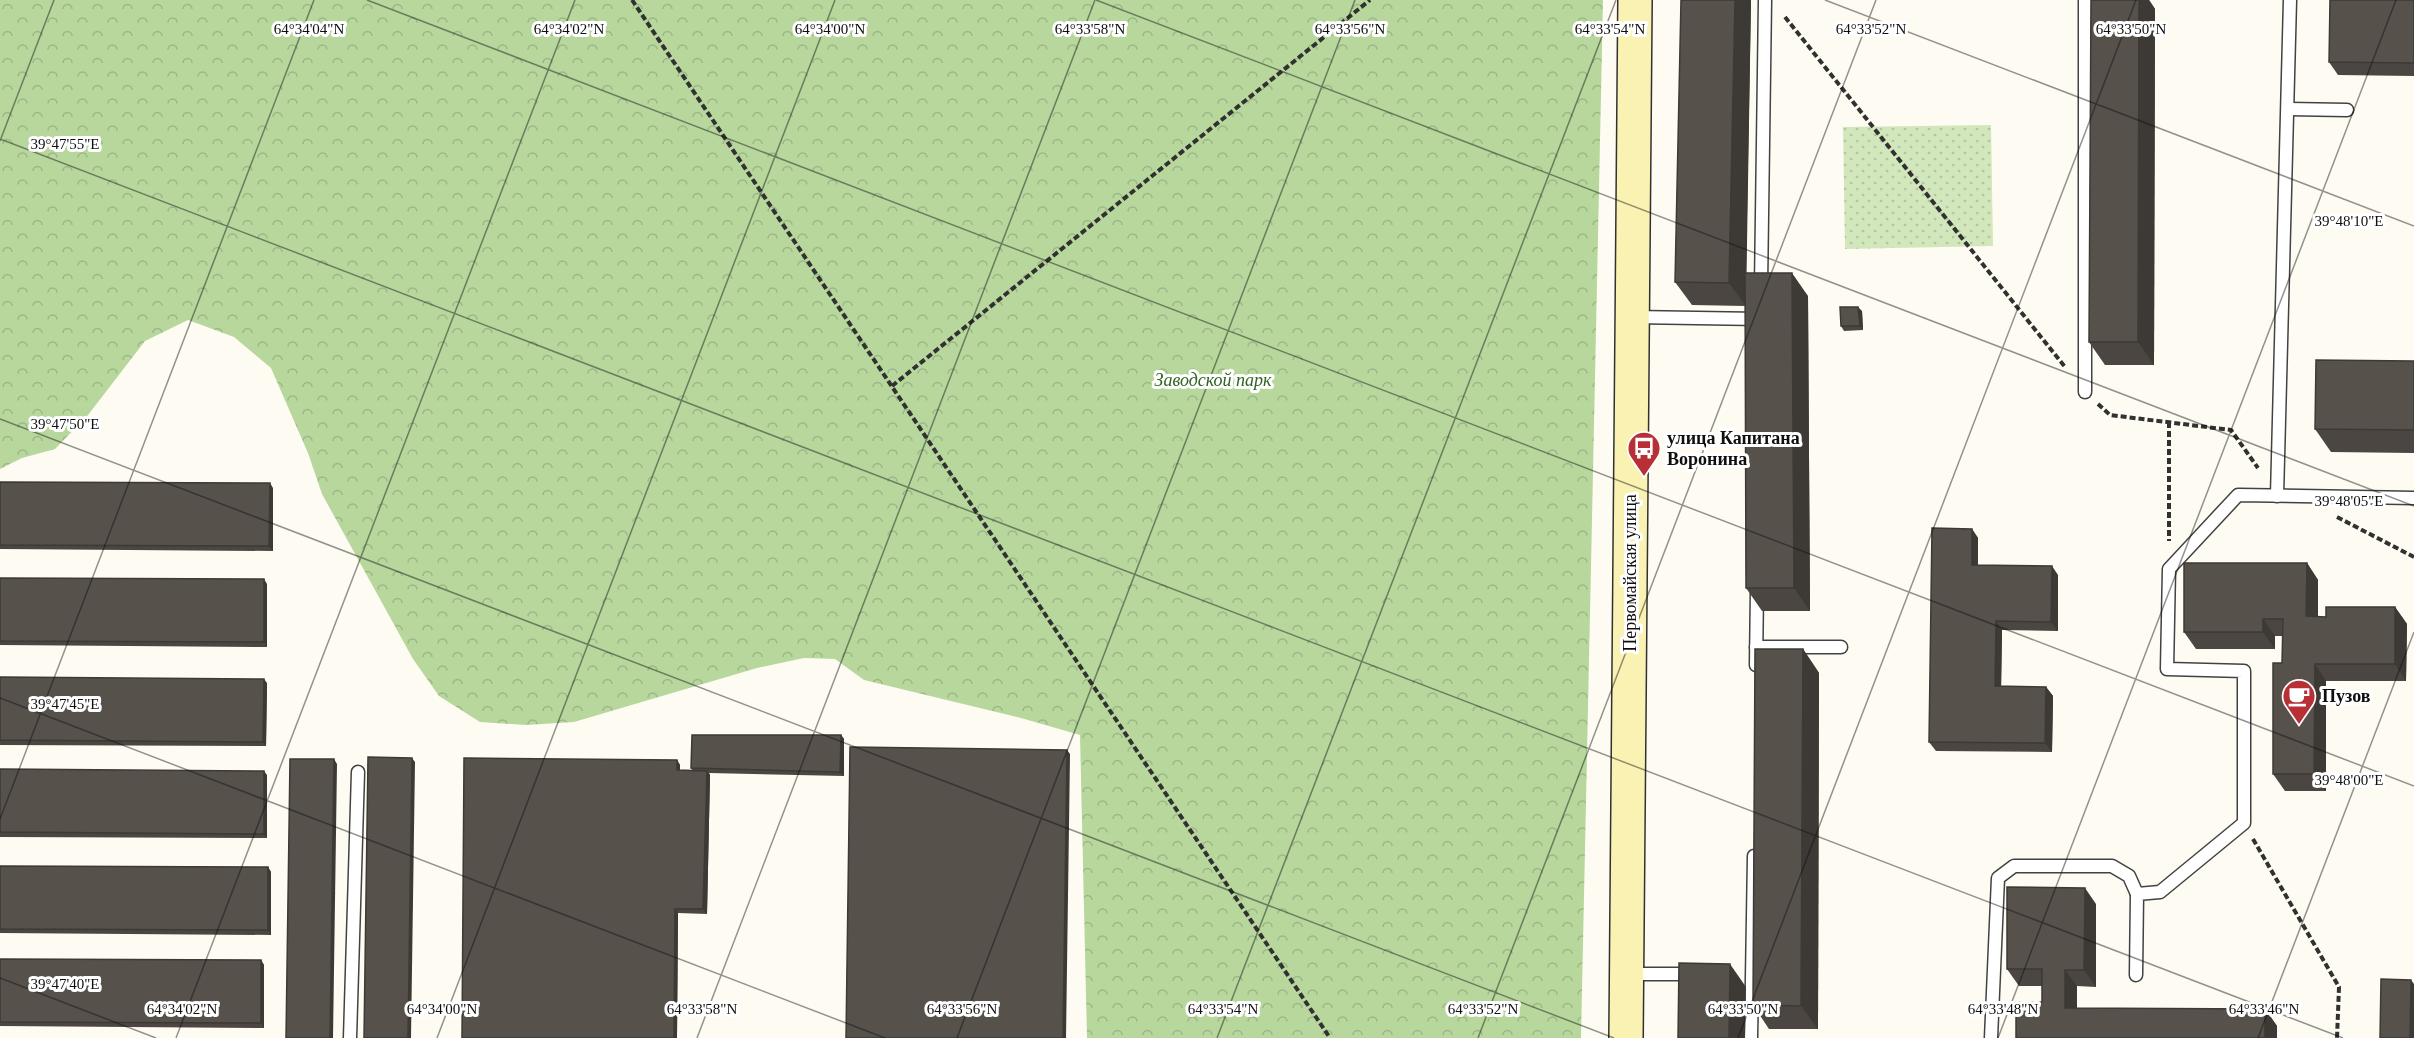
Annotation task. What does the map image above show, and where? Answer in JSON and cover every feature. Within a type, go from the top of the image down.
[{"type":"street","name":"Первомайская улица","points":[[1626,1038],[1635,0]]},
{"type":"lane","points":[[1632,317],[1761,313],[1765,0]]},
{"type":"lane","points":[[2085,0],[2085,392]]},
{"type":"lane","points":[[2277,496],[2290,0]]},
{"type":"lane","points":[[2288,109],[2347,110]]},
{"type":"lane","points":[[2138,894],[2160,892],[2244,823],[2244,671],[2167,669],[2169,569],[2238,495],[2414,498]]},
{"type":"lane","points":[[1756,682],[1757,577]]},
{"type":"lane","points":[[1756,647],[1841,647]]},
{"type":"lane","points":[[350,1038],[358,772]]},
{"type":"lane","points":[[1751,1038],[1747,974],[1754,846]]},
{"type":"lane","points":[[1991,1038],[1998,878],[2014,866],[2112,866],[2129,876],[2138,894],[2136,975]]},
{"type":"lane","points":[[1627,975],[1709,974]]},
{"type":"path","points":[[632,0],[1330,1038]]},
{"type":"path","points":[[892,386],[1371,0]]},
{"type":"path","points":[[1779,9],[2085,392],[2110,415],[2231,430],[2277,496]]},
{"type":"path","points":[[2169,422],[2169,569]]},
{"type":"path","points":[[2299,497],[2414,557]]},
{"type":"path","points":[[2244,823],[2338,987],[2337,1038]]},
{"type":"green space","name":"Заводской парк","points":[[0,0],[1603,0],[1581,1038],[1087,1038],[1080,735],[1021,718],[864,680],[835,659],[804,658],[757,668],[574,722],[526,725],[480,722],[439,696],[413,659],[322,494],[308,453],[271,368],[234,337],[188,320],[145,341],[88,415],[55,449],[22,458],[0,469]]},
{"type":"green space","points":[[1991,125],[1993,246],[1845,249],[1843,127]]},
{"type":"building","points":[[1681,0],[1735,0],[1729,283],[1675,282]]},
{"type":"building","points":[[2091,0],[2139,0],[2138,342],[2089,342]]},
{"type":"building","points":[[2330,0],[2414,0],[2414,63],[2329,62]]},
{"type":"building","points":[[1745,273],[1792,273],[1794,588],[1746,588]]},
{"type":"building","points":[[1840,307],[1858,307],[1860,326],[1841,326]]},
{"type":"building","points":[[2316,360],[2414,361],[2414,430],[2315,429]]},
{"type":"building","points":[[0,482],[270,483],[269,546],[0,545]]},
{"type":"building","points":[[1932,528],[1972,529],[1972,565],[2052,566],[2051,622],[1996,621],[1995,686],[2046,687],[2045,743],[1929,742]]},
{"type":"building","points":[[2184,563],[2307,563],[2306,616],[2326,617],[2326,607],[2395,607],[2395,664],[2315,664],[2314,774],[2273,774],[2273,663],[2282,663],[2283,619],[2263,619],[2263,632],[2184,632]]},
{"type":"building","points":[[0,578],[264,579],[264,642],[0,641]]},
{"type":"building","points":[[1755,649],[1803,649],[1801,1006],[1753,1005]]},
{"type":"building","points":[[0,677],[264,679],[263,742],[0,740]]},
{"type":"building","points":[[692,735],[841,735],[840,772],[691,768]]},
{"type":"building","points":[[850,747],[1067,750],[1063,1038],[846,1038]]},
{"type":"building","points":[[368,757],[412,758],[408,1038],[364,1038]]},
{"type":"building","points":[[464,758],[677,760],[677,770],[707,771],[703,909],[675,909],[674,1038],[462,1038]]},
{"type":"building","points":[[290,759],[334,759],[330,1038],[286,1038]]},
{"type":"building","points":[[0,769],[264,771],[264,834],[0,832]]},
{"type":"building","points":[[0,866],[268,867],[268,930],[0,929]]},
{"type":"building","points":[[2007,887],[2085,888],[2084,970],[2065,970],[2065,1008],[2265,1009],[2265,1038],[2016,1038],[2016,1002],[2042,1002],[2042,969],[2007,969]]},
{"type":"building","points":[[0,959],[261,960],[261,1023],[0,1022]]},
{"type":"building","points":[[1679,963],[1730,964],[1729,1038],[1678,1038]]},
{"type":"building","points":[[2381,979],[2411,980],[2410,1038],[2380,1038]]},
{"type":"place","name":"улица Капитана Воронина","points":[[1644,477]]},
{"type":"place","name":"Пузов","points":[[2299,725]]}]
